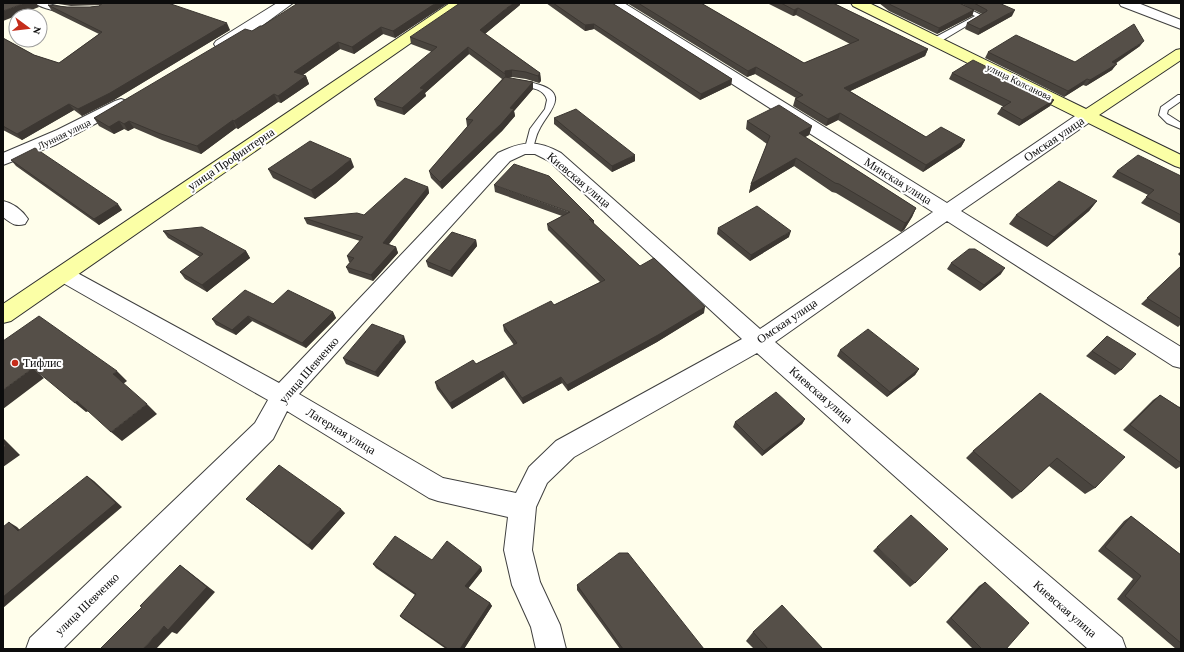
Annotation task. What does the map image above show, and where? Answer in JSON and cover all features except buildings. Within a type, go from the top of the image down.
[{"type":"street","points":[[209,51],[258,22],[286,3]]},
{"type":"street","name":"улица Профинтерна","points":[[3,315],[459,3]]},
{"type":"street","name":"Минская улица","points":[[615,3],[1181,359]]},
{"type":"street","name":"улица Колсанова","points":[[858,3],[875,7],[935,41],[1181,162]]},
{"type":"street","points":[[1126,3],[1181,24]]},
{"type":"street","name":"Омская улица","points":[[551,649],[545,625],[526,585],[518,550],[523,507],[538,475],[565,449],[759,341],[1181,54]]},
{"type":"street","name":"Лунная улица","points":[[3,159],[24,152],[71,132],[133,98]]},
{"type":"street","name":"Киевская улица","points":[[529,148],[543,150],[555,156],[759,341],[1111,649]]},
{"type":"street","name":"улица Шевченко","points":[[42,649],[264,431],[282,396],[504,157],[520,149],[529,148]]},
{"type":"street","points":[[3,207],[18,220]]},
{"type":"street","name":"Лагерная улица","points":[[63,274],[282,396],[438,489],[523,507]]},
{"type":"lane","points":[[38,3],[54,8],[74,9]]},
{"type":"lane","points":[[935,41],[980,16],[951,3]]},
{"type":"lane","points":[[510,81],[543,88],[549,93],[552,99],[550,107],[535,128],[529,148]]},
{"type":"lane","points":[[1181,97],[1164,109],[1163,115],[1170,121],[1181,126]]},
{"type":"place","name":"Тифлис","points":[[15,363]]}]
